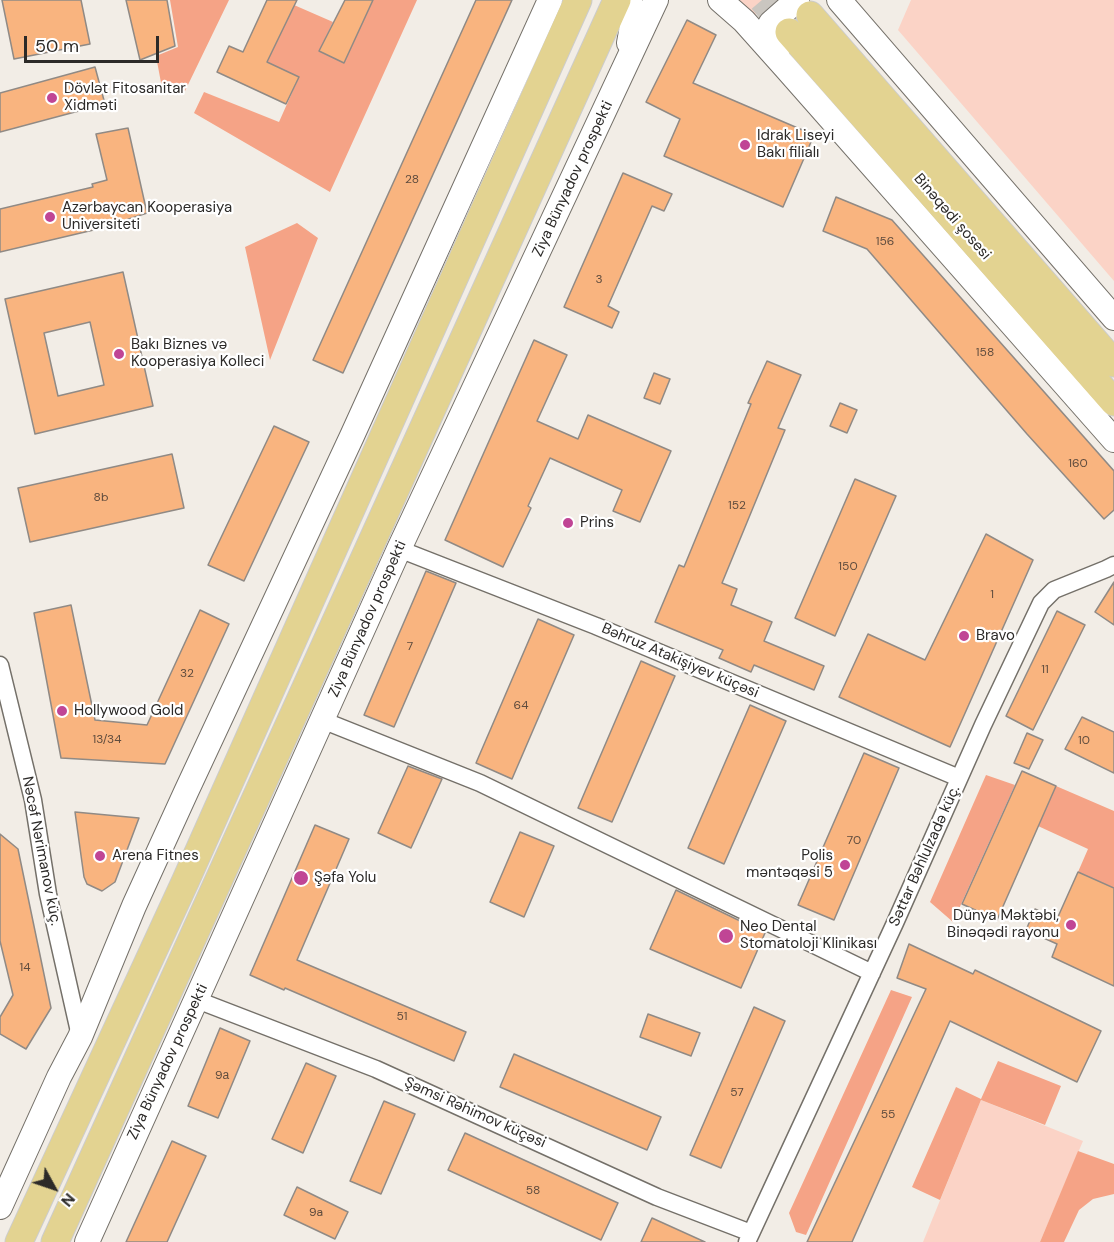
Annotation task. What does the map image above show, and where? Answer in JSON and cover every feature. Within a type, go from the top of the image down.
[{"type":"main road","points":[[540,24],[544,0]]},
{"type":"main road","points":[[0,1207],[59,1077],[80,1037],[134,906],[550,0]]},
{"type":"main road","points":[[540,24],[556,0]]},
{"type":"main road","points":[[19,1242],[185,882],[504,161],[578,0]]},
{"type":"main road","name":"Ziya Bünyadov prospekti","points":[[54,1242],[617,0]]},
{"type":"main road","points":[[620,77],[633,21],[630,0]]},
{"type":"main road","name":"Ziya Bünyadov prospekti","points":[[87,1242],[399,549],[656,0]]},
{"type":"main road","points":[[720,0],[744,21],[1114,440]]},
{"type":"main road","points":[[841,4],[1114,318]]},
{"type":"main road","points":[[786,68],[768,40],[767,34],[771,23],[799,16]]},
{"type":"main road","name":"Binəqədi şosesi","points":[[799,16],[1114,363]]},
{"type":"main road","name":"Binəqədi şosesi","points":[[799,16],[1114,402]]},
{"type":"street","name":"Bəhruz Atakişiyev küçəsi","points":[[399,549],[618,635],[959,778]]},
{"type":"street","name":"Səttar Bəhlulzadə küç.","points":[[749,1238],[1041,603],[1054,590],[1112,568]]},
{"type":"street","name":"Nəcəf Nərimanov küç.","points":[[0,665],[33,801],[48,894],[80,1037]]},
{"type":"street","points":[[322,720],[480,783],[872,973]]},
{"type":"street","name":"Şəmsi Rəhimov küçəsi","points":[[197,1000],[376,1069],[749,1238]]},
{"type":"shaded area","points":[[170,0],[229,0],[185,91],[162,88],[156,56],[178,47]]},
{"type":"shaded area","points":[[373,0],[417,0],[330,192],[194,113],[204,92],[279,122],[299,77],[267,62],[294,5],[333,22],[319,51],[344,63]]},
{"type":"shaded area","points":[[739,0],[772,0],[755,15]]},
{"type":"shaded area","points":[[911,0],[1114,0],[1114,281],[898,30]]},
{"type":"shaded area","points":[[297,223],[318,238],[270,360],[245,247]]},
{"type":"shaded area","points":[[986,775],[1015,785],[953,922],[930,902]]},
{"type":"shaded area","points":[[1056,786],[1114,811],[1114,888],[1078,872],[1088,849],[1038,826]]},
{"type":"shaded area","points":[[891,990],[912,997],[806,1235],[796,1232],[789,1213]]},
{"type":"shaded area","points":[[998,1061],[1061,1086],[1045,1125],[981,1100],[940,1200],[912,1187],[956,1087],[981,1099]]},
{"type":"shaded area","points":[[981,1100],[1083,1141],[1040,1242],[923,1242]]},
{"type":"shaded area","points":[[1078,1151],[1114,1164],[1114,1194],[1093,1199],[1079,1210],[1064,1242],[1040,1242]]},
{"type":"building","points":[[2,0],[81,0],[90,44],[14,59]]},
{"type":"building","points":[[126,0],[167,0],[175,46],[140,60]]},
{"type":"building","points":[[267,0],[297,0],[267,62],[299,77],[286,104],[217,72],[229,46],[243,52]]},
{"type":"building","points":[[345,0],[373,0],[344,63],[319,51]]},
{"type":"building","points":[[476,0],[512,0],[343,373],[313,360]]},
{"type":"building","points":[[687,20],[716,35],[693,83],[814,135],[783,207],[664,156],[680,119],[646,102]]},
{"type":"building","name":"Dövlət Fitosanitar Xidməti","points":[[95,67],[105,104],[0,132],[0,93]]},
{"type":"building","points":[[128,128],[147,213],[102,228],[0,252],[0,209],[93,187],[92,184],[107,180],[96,134]]},
{"type":"building","points":[[623,173],[672,194],[664,211],[652,206],[608,306],[619,312],[612,328],[564,307]]},
{"type":"building","points":[[836,197],[892,220],[1114,471],[1114,510],[1104,519],[867,249],[823,231]]},
{"type":"building","points":[[123,272],[153,406],[35,434],[5,299]],"holes":[[[90,322],[104,385],[58,396],[44,333]]]},
{"type":"building","points":[[534,340],[567,355],[537,421],[578,439],[588,415],[671,451],[640,522],[613,511],[622,490],[550,458],[528,506],[531,508],[503,567],[445,540]]},
{"type":"building","points":[[767,361],[801,375],[778,428],[785,430],[722,583],[737,589],[731,605],[772,622],[764,641],[824,666],[814,690],[754,665],[751,672],[719,658],[723,650],[655,622],[679,565],[684,567],[751,404],[748,403]]},
{"type":"building","points":[[654,373],[670,379],[660,404],[644,398]]},
{"type":"building","points":[[840,403],[857,410],[847,433],[830,426]]},
{"type":"building","points":[[274,426],[309,442],[244,581],[208,565]]},
{"type":"building","points":[[172,454],[184,508],[30,542],[18,488]]},
{"type":"building","points":[[855,479],[896,496],[835,636],[795,618]]},
{"type":"building","points":[[986,534],[1033,560],[950,747],[839,697],[868,634],[925,660]]},
{"type":"building","points":[[426,571],[456,583],[394,727],[364,715]]},
{"type":"building","points":[[1114,582],[1114,625],[1095,612]]},
{"type":"building","points":[[71,605],[95,720],[147,725],[200,610],[229,624],[165,764],[61,758],[34,613]]},
{"type":"building","points":[[1057,611],[1085,625],[1033,730],[1006,716]]},
{"type":"building","points":[[538,619],[574,635],[512,779],[476,763]]},
{"type":"building","points":[[641,661],[675,676],[612,822],[578,808]]},
{"type":"building","points":[[750,705],[786,721],[724,864],[688,848]]},
{"type":"building","points":[[1082,717],[1114,732],[1114,773],[1065,749]]},
{"type":"building","points":[[1027,733],[1043,740],[1029,769],[1014,763]]},
{"type":"building","points":[[864,753],[899,768],[834,920],[798,905]]},
{"type":"building","points":[[408,766],[442,779],[411,848],[378,833]]},
{"type":"building","points":[[1022,771],[1056,786],[997,920],[962,904]]},
{"type":"building","points":[[75,812],[139,818],[115,882],[102,891],[87,884],[84,877]]},
{"type":"building","points":[[315,825],[349,839],[297,960],[466,1032],[454,1061],[250,975]]},
{"type":"building","points":[[520,832],[554,846],[524,917],[490,902]]},
{"type":"building","points":[[0,834],[18,849],[51,1008],[26,1049],[0,1034],[0,1017],[13,995],[0,941]]},
{"type":"building","name":"Dünya Məktəbi, Binəqədi rayonu","points":[[1078,872],[1114,888],[1114,986],[1052,957],[1057,944],[1026,930],[1035,909],[1057,919]]},
{"type":"building","points":[[676,890],[765,933],[741,988],[650,949]]},
{"type":"building","points":[[909,944],[973,974],[975,970],[1101,1031],[1077,1082],[950,1021],[852,1242],[807,1242],[926,989],[897,978]]},
{"type":"building","points":[[754,1007],[785,1021],[721,1168],[690,1155]]},
{"type":"building","points":[[648,1014],[700,1033],[691,1056],[640,1037]]},
{"type":"building","points":[[220,1028],[250,1041],[218,1118],[188,1106]]},
{"type":"building","points":[[514,1054],[661,1117],[647,1150],[500,1087]]},
{"type":"building","points":[[306,1063],[336,1076],[303,1153],[272,1139]]},
{"type":"building","points":[[384,1101],[415,1114],[381,1194],[350,1181]]},
{"type":"building","points":[[465,1133],[618,1203],[601,1240],[448,1170]]},
{"type":"building","points":[[172,1141],[206,1156],[167,1242],[126,1242]]},
{"type":"building","points":[[297,1187],[348,1212],[335,1239],[284,1215]]},
{"type":"building","points":[[652,1218],[705,1242],[641,1242]]},
{"type":"tunnel","points":[[762,0],[789,32]]},
{"type":"place","name":"Dövlət Fitosanitar Xidməti","points":[[52,98]]},
{"type":"place","name":"Idrak Liseyi Bakı filialı","points":[[745,145]]},
{"type":"place","name":"Azərbaycan Kooperasiya Universiteti","points":[[50,217]]},
{"type":"place","name":"Bakı Biznes və Kooperasiya Kolleci","points":[[119,354]]},
{"type":"place","name":"Prins","points":[[568,523]]},
{"type":"place","name":"Bravo","points":[[964,636]]},
{"type":"place","name":"Hollywood Gold","points":[[62,711]]},
{"type":"place","name":"Arena Fitnes","points":[[100,856]]},
{"type":"place","name":"Polis məntəqəsi 5","points":[[845,865]]},
{"type":"place","name":"Şəfa Yolu","points":[[301,878]]},
{"type":"place","name":"Dünya Məktəbi, Binəqədi rayonu","points":[[1071,925]]},
{"type":"place","name":"Neo Dental Stomatoloji Klinikası","points":[[726,936]]}]
